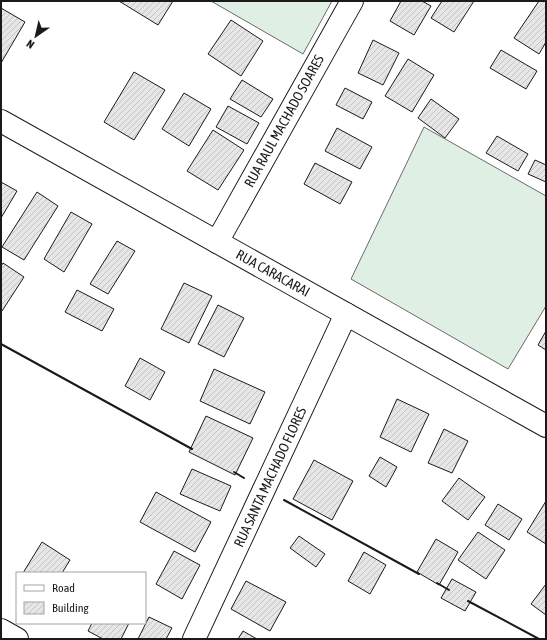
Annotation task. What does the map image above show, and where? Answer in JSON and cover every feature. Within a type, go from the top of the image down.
[{"type":"street","name":"RUA RAUL MACHADO SOARES","points":[[217,242],[352,1]]},
{"type":"street","name":"RUA CARACARAI","points":[[1,121],[546,426]]},
{"type":"street","name":"RUA SANTA MACHADO FLORES","points":[[194,639],[346,314]]},
{"type":"street","points":[[1,630],[17,639]]},
{"type":"green space","points":[[211,1],[332,1],[303,54]]},
{"type":"green space","points":[[424,127],[546,196],[546,306],[508,369],[351,279]]},
{"type":"building","points":[[119,1],[173,1],[158,25]]},
{"type":"building","points":[[401,1],[422,1],[431,6],[414,35],[390,21]]},
{"type":"building","points":[[442,1],[474,1],[454,32],[431,18]]},
{"type":"building","points":[[539,1],[546,1],[546,42],[539,54],[514,38]]},
{"type":"building","points":[[1,8],[25,22],[1,63]]},
{"type":"building","points":[[231,20],[263,41],[241,76],[208,54]]},
{"type":"building","points":[[373,40],[399,53],[383,85],[358,73]]},
{"type":"building","points":[[501,50],[537,71],[526,89],[490,68]]},
{"type":"building","points":[[408,59],[434,75],[412,112],[385,96]]},
{"type":"building","points":[[134,72],[165,90],[134,140],[104,122]]},
{"type":"building","points":[[242,80],[273,99],[261,117],[230,99]]},
{"type":"building","points":[[345,88],[372,102],[363,119],[336,105]]},
{"type":"building","points":[[184,93],[211,109],[189,146],[162,129]]},
{"type":"building","points":[[431,99],[459,119],[445,138],[418,118]]},
{"type":"building","points":[[228,106],[259,123],[247,144],[216,127]]},
{"type":"building","points":[[337,128],[372,147],[360,169],[325,151]]},
{"type":"building","points":[[213,130],[244,150],[218,190],[187,171]]},
{"type":"building","points":[[497,136],[528,154],[518,171],[486,153]]},
{"type":"building","points":[[535,160],[546,165],[546,182],[528,174]]},
{"type":"building","points":[[315,163],[352,182],[340,204],[304,184]]},
{"type":"building","points":[[1,182],[17,191],[1,218]]},
{"type":"building","points":[[37,192],[58,206],[24,260],[2,247]]},
{"type":"building","points":[[71,212],[92,224],[64,272],[44,259]]},
{"type":"building","points":[[117,241],[135,251],[108,294],[90,284]]},
{"type":"building","points":[[3,263],[24,277],[2,311],[1,266]]},
{"type":"building","points":[[184,283],[212,296],[189,343],[161,329]]},
{"type":"building","points":[[77,290],[114,309],[102,331],[65,312]]},
{"type":"building","points":[[218,305],[244,318],[224,357],[198,344]]},
{"type":"building","points":[[546,331],[546,350],[538,345]]},
{"type":"building","points":[[140,358],[165,372],[150,400],[125,386]]},
{"type":"building","points":[[214,369],[265,392],[250,424],[200,401]]},
{"type":"building","points":[[397,399],[429,414],[411,452],[380,437]]},
{"type":"building","points":[[206,416],[253,438],[235,475],[189,452]]},
{"type":"building","points":[[444,429],[468,441],[452,473],[428,463]]},
{"type":"building","points":[[380,457],[397,467],[386,487],[369,476]]},
{"type":"building","points":[[314,460],[353,481],[332,520],[293,499]]},
{"type":"building","points":[[192,469],[231,486],[220,511],[180,494]]},
{"type":"building","points":[[459,478],[485,497],[468,520],[442,501]]},
{"type":"building","points":[[156,492],[211,522],[195,552],[140,522]]},
{"type":"building","points":[[546,501],[546,544],[527,532]]},
{"type":"building","points":[[498,504],[522,519],[509,540],[485,525]]},
{"type":"building","points":[[478,532],[505,550],[486,579],[458,560]]},
{"type":"building","points":[[299,536],[325,554],[316,567],[290,548]]},
{"type":"building","points":[[436,539],[458,552],[439,585],[417,572]]},
{"type":"building","points":[[42,542],[70,560],[63,572],[24,572]]},
{"type":"building","points":[[174,551],[200,565],[182,599],[156,584]]},
{"type":"building","points":[[364,552],[386,565],[370,594],[348,581]]},
{"type":"building","points":[[452,579],[476,592],[465,611],[441,598]]},
{"type":"building","points":[[246,581],[286,602],[270,631],[231,609]]},
{"type":"building","points":[[546,584],[546,615],[531,604]]},
{"type":"building","points":[[149,617],[172,628],[166,639],[138,639]]},
{"type":"building","points":[[92,624],[128,624],[121,639],[103,639],[88,631]]},
{"type":"building","points":[[243,631],[257,639],[238,639]]},
{"type":"wall","points":[[1,344],[192,449]]},
{"type":"wall","points":[[234,472],[244,478]]},
{"type":"wall","points":[[284,500],[419,574]]},
{"type":"wall","points":[[437,583],[449,590]]},
{"type":"wall","points":[[468,601],[539,639]]}]
